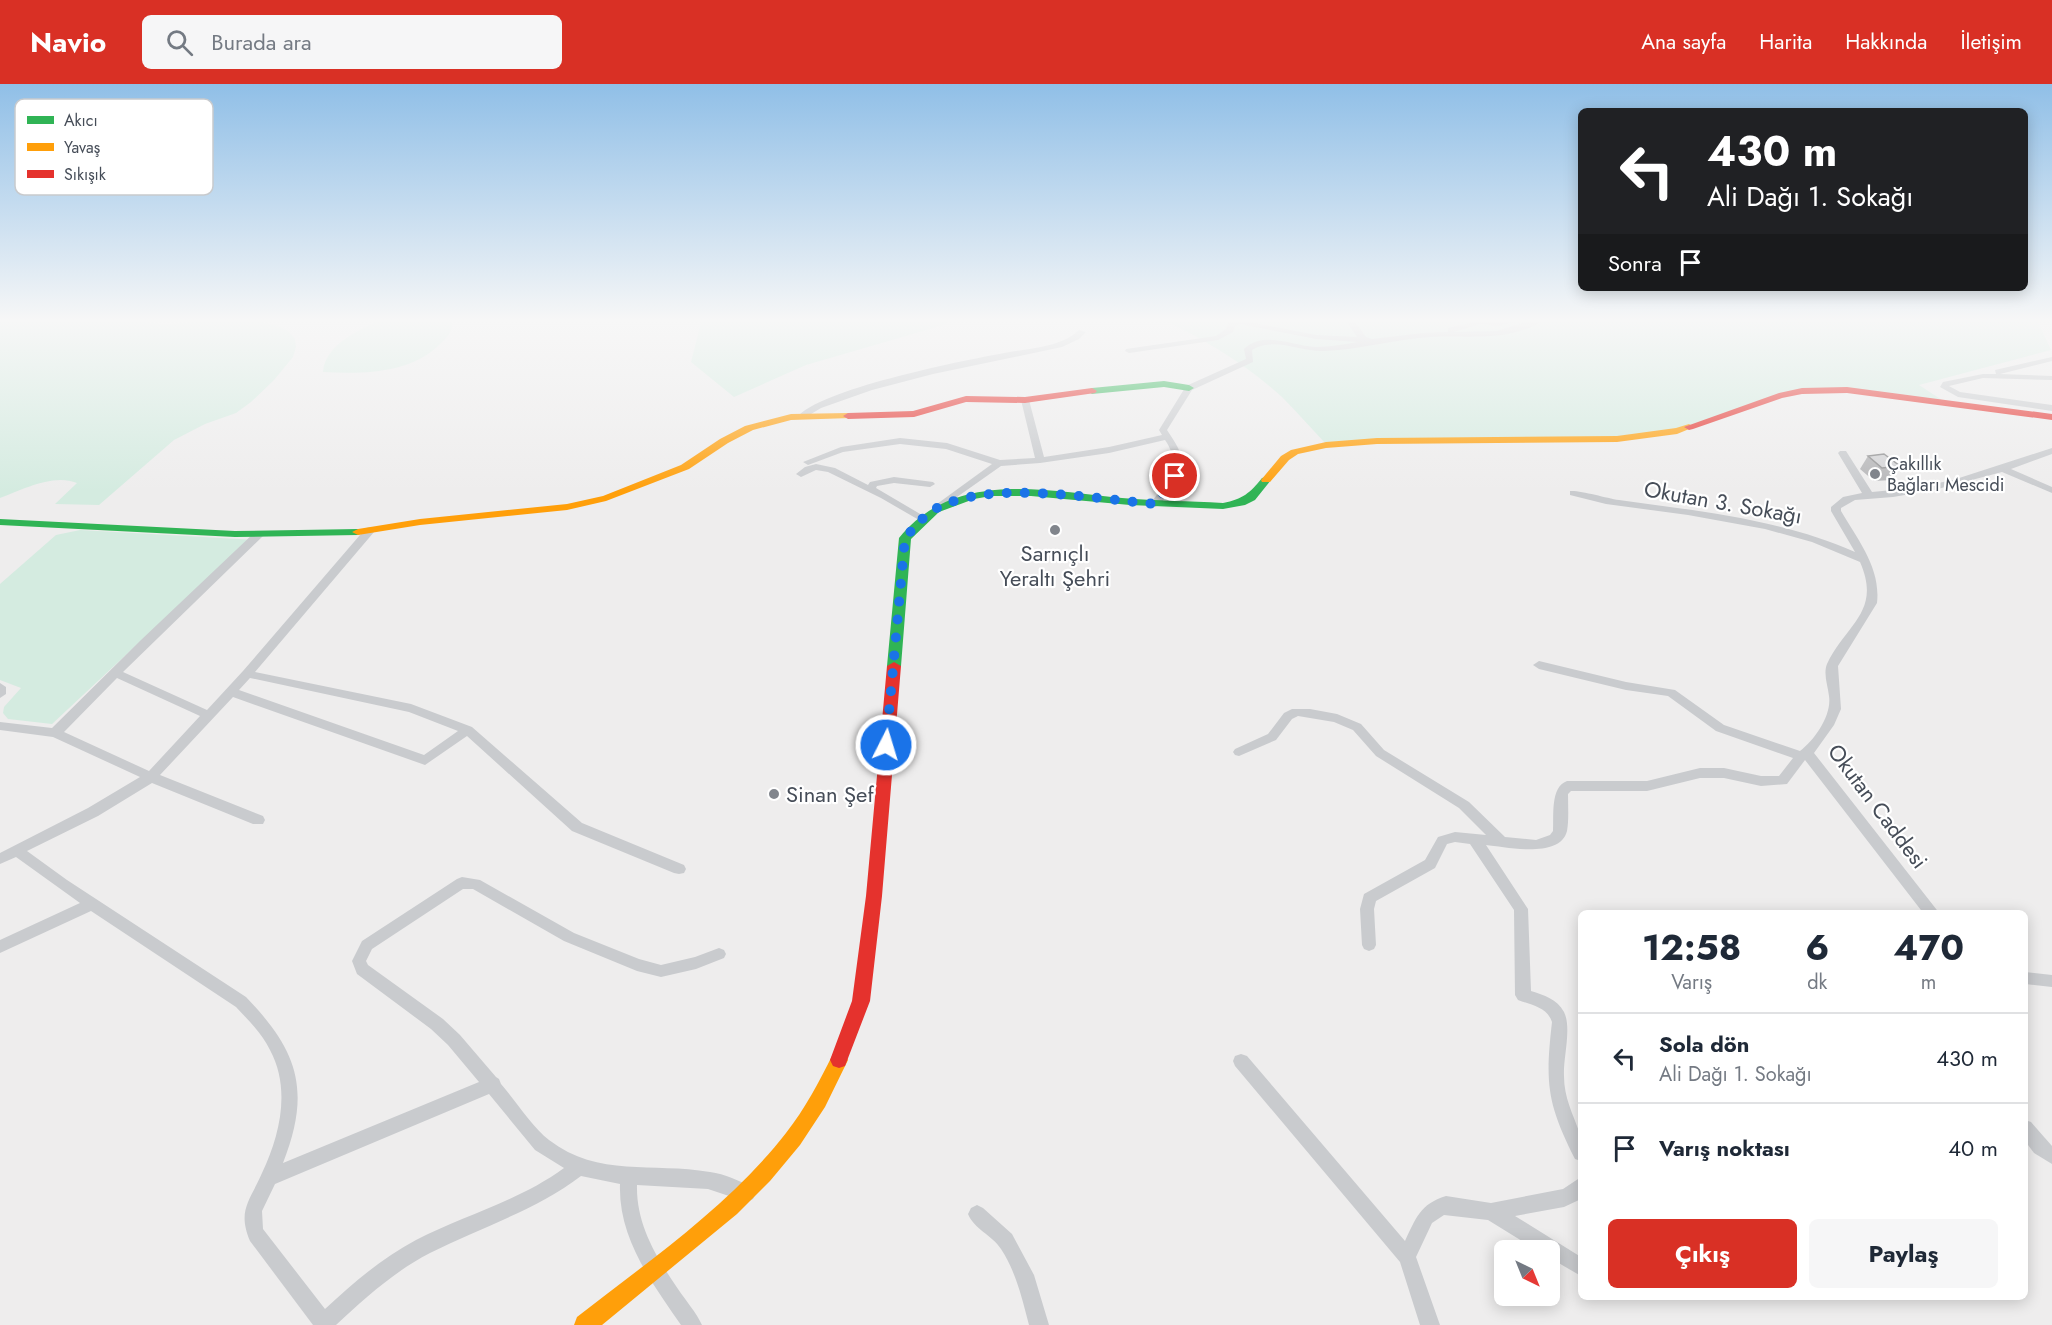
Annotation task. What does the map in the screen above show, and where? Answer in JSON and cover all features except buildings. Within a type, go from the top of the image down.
[{"type":"main road","points":[[0,522],[259,534],[335,535],[420,522],[567,507],[606,498],[695,462],[724,441],[749,428],[803,415],[914,414],[966,399],[1025,400],[1138,385],[1164,384],[1189,388]]},
{"type":"main road","points":[[585,1325],[747,1193],[794,1139],[828,1087],[861,1001],[874,896],[905,538],[922,518],[936,509],[957,500],[992,493],[1034,494],[1155,504],[1227,506],[1244,502],[1255,495],[1278,463],[1294,452],[1331,445],[1389,441],[1617,439],[1650,436],[1677,431],[1779,396],[1802,391],[1847,390],[2052,417]]},
{"type":"street","points":[[803,415],[829,400],[915,377]]},
{"type":"street","points":[[1155,504],[1175,476],[1180,461],[1175,446],[1164,430],[1189,388],[1213,377]]},
{"type":"street","points":[[1975,377],[1946,384],[1944,387],[1958,394],[2052,410]]},
{"type":"street","points":[[2027,377],[2052,378]]},
{"type":"street","points":[[1025,400],[1040,460]]},
{"type":"street","points":[[2032,414],[2052,410]]},
{"type":"street","points":[[808,462],[841,450],[900,441],[947,446],[999,463],[1040,460],[1109,450],[1167,437]]},
{"type":"street","name":"Okutan Caddesi","points":[[1930,910],[1804,754],[1835,712],[1836,704],[1830,676],[1832,666],[1872,603],[1874,585],[1869,567],[1862,559],[1836,507],[1842,501],[1940,486],[2003,469],[2052,451]]},
{"type":"street","points":[[1843,453],[1869,496]]},
{"type":"street","points":[[936,509],[999,463]]},
{"type":"street","points":[[801,474],[812,468],[834,471],[861,486],[871,488],[922,518]]},
{"type":"street","points":[[2003,469],[2052,490]]},
{"type":"street","points":[[871,488],[873,484],[894,480],[930,484]]},
{"type":"street","name":"Okutan 3. Sokağı","points":[[1573,493],[1600,502],[1705,514],[1802,535],[1839,547],[1862,559]]},
{"type":"street","points":[[0,859],[93,812],[151,777],[247,674],[370,530]]},
{"type":"street","points":[[56,733],[259,534]]},
{"type":"street","points":[[1369,945],[1366,909],[1369,898],[1430,864],[1442,841],[1455,837],[1536,846],[1555,839],[1560,832],[1562,793],[1572,785],[1647,786],[1700,773],[1724,773],[1761,781],[1782,781],[1804,754],[1720,729],[1671,693],[1626,686],[1539,665]]},
{"type":"street","points":[[116,673],[208,715]]},
{"type":"street","points":[[247,674],[411,708],[468,730],[577,827],[679,868]]},
{"type":"street","points":[[0,687],[0,694]]},
{"type":"street","points":[[231,692],[425,760],[468,730]]},
{"type":"street","points":[[1239,752],[1272,737],[1291,714],[1302,712],[1343,720],[1360,730],[1380,753],[1464,805],[1502,842]]},
{"type":"street","points":[[0,726],[56,733],[151,777],[258,820]]},
{"type":"street","points":[[1475,840],[1521,909],[1523,995],[1547,1003],[1558,1015],[1560,1022],[1554,1071],[1555,1090],[1564,1122],[1578,1148]]},
{"type":"street","points":[[17,850],[93,904],[241,1002],[262,1022],[278,1044],[286,1063],[290,1093],[289,1124],[269,1178],[254,1202],[251,1226],[323,1324],[363,1286],[407,1255],[539,1195],[578,1168]]},
{"type":"street","points":[[719,954],[696,963],[661,971],[591,948],[475,884],[462,884],[452,888],[368,945],[360,956],[360,965],[436,1024],[493,1084],[541,1144],[557,1157],[578,1168],[600,1174],[705,1180],[747,1193]]},
{"type":"street","points":[[0,948],[93,904]]},
{"type":"street","points":[[2028,978],[2052,981]]},
{"type":"street","points":[[1241,1061],[1407,1257],[1430,1325]]},
{"type":"street","points":[[269,1178],[493,1084]]},
{"type":"street","points":[[2028,1135],[2052,1156]]},
{"type":"street","points":[[628,1177],[629,1214],[655,1270],[692,1325]]},
{"type":"street","points":[[1407,1257],[1426,1217],[1439,1207],[1446,1205],[1491,1212],[1564,1198],[1578,1190]]},
{"type":"street","points":[[1491,1212],[1578,1265]]},
{"type":"street","points":[[977,1214],[1006,1240],[1025,1275],[1039,1325]]},
{"type":"green space","points":[[0,377],[277,377],[236,413],[205,424],[174,440],[99,505],[55,504],[77,483],[68,480],[48,481],[0,498]]},
{"type":"green space","points":[[709,377],[779,377],[734,397]]},
{"type":"green space","points":[[1258,377],[1949,377],[1919,385],[1945,402],[1851,390],[1793,393],[1689,428],[1641,437],[1326,444],[1282,397]]},
{"type":"green space","points":[[80,530],[256,540],[191,594],[52,724],[8,719],[3,713],[4,707],[21,688],[0,680],[0,584],[56,535]]},
{"type":"traffic: fast","points":[[1092,391],[1164,384],[1189,388]]},
{"type":"traffic: fast","points":[[894,666],[905,538],[935,510],[972,496],[991,493],[1031,493],[1130,502],[1223,506],[1241,503],[1251,498],[1266,480]]},
{"type":"traffic: fast","points":[[0,522],[235,534],[358,532]]},
{"type":"traffic: slow","points":[[358,532],[420,522],[567,507],[606,498],[685,467],[724,441],[749,428],[791,417],[848,416]]},
{"type":"traffic: slow","points":[[1266,480],[1285,458],[1295,452],[1326,445],[1377,441],[1617,439],[1677,431],[1689,427]]},
{"type":"traffic: slow","points":[[585,1325],[694,1238],[763,1174],[793,1139],[819,1101],[839,1060]]},
{"type":"traffic: jam","points":[[1689,427],[1779,396],[1802,391],[1847,390],[2052,417]]},
{"type":"traffic: jam","points":[[848,416],[914,414],[966,399],[1025,400],[1092,391]]},
{"type":"traffic: jam","points":[[839,1060],[861,1001],[874,896],[894,666]]},
{"type":"place","name":"Çakıllık Bağları Mescidi","points":[[1875,474]]},
{"type":"place","name":"Sarnıçlı Yeraltı Şehri","points":[[1055,530]]},
{"type":"place","name":"Sinan Şef","points":[[774,794]]},
{"type":"route","points":[[886,745],[905,538],[922,518],[957,500],[992,493],[1034,494],[1155,504],[1175,476]]}]
